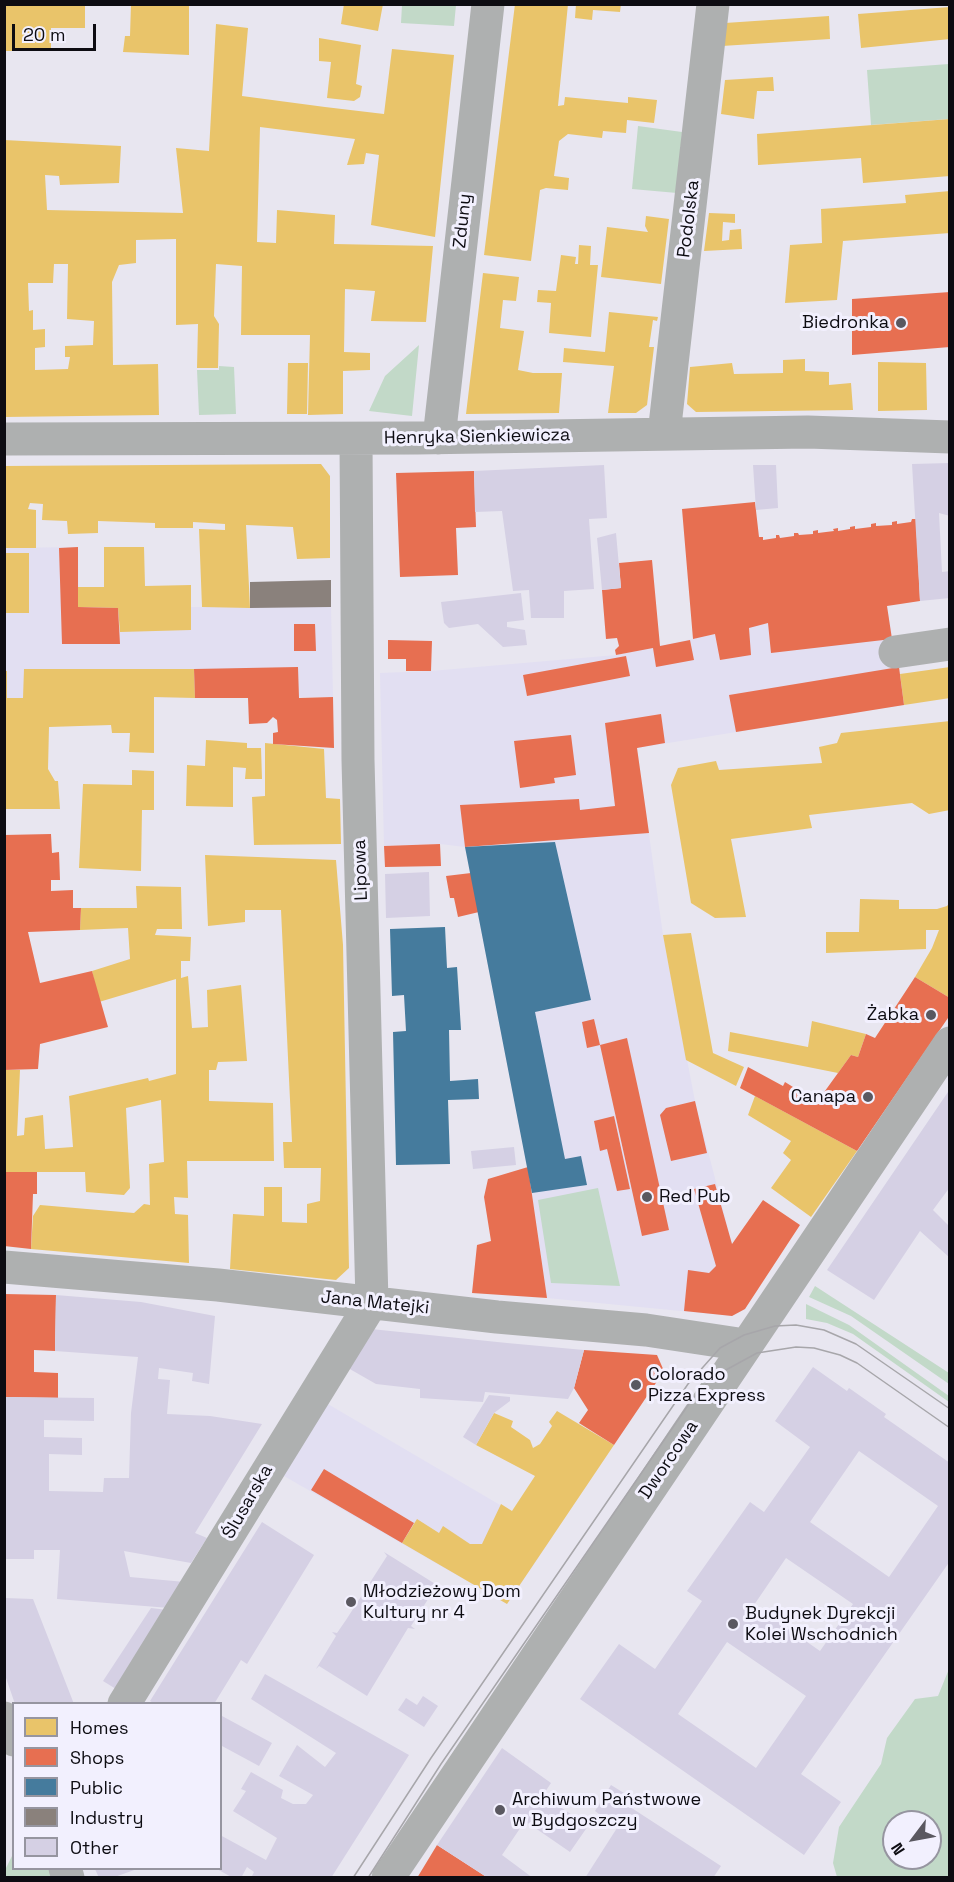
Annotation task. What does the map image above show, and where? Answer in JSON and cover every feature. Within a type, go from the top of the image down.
[{"type":"street","name":"Zduny","points":[[439,438],[488,4]]},
{"type":"street","name":"Podolska","points":[[664,434],[713,4]]},
{"type":"street","name":"Henryka Sienkiewicza","points":[[4,439],[356,439],[808,432],[950,437]]},
{"type":"street","name":"Lipowa","points":[[356,439],[358,760],[372,1302]]},
{"type":"street","points":[[895,652],[950,644]]},
{"type":"street","name":"Dworcowa","points":[[388,1878],[950,1043]]},
{"type":"street","name":"Jana Matejki","points":[[4,1267],[646,1330],[745,1345]]},
{"type":"street","name":"Ślusarska","points":[[125,1702],[372,1302]]},
{"type":"street","points":[[4,1718],[12,1736]]},
{"type":"shaded area","points":[[78,547],[79,607],[331,607],[333,697],[5,698],[4,548]]},
{"type":"shaded area","points":[[887,606],[904,705],[637,748],[663,935],[695,1101],[732,1244],[762,1282],[745,1309],[732,1316],[547,1298],[532,1193],[465,847],[440,844],[384,846],[380,673],[431,671],[616,655],[768,623]]},
{"type":"shaded area","points":[[321,1400],[553,1536],[507,1604],[277,1472]]},
{"type":"green space","points":[[402,5],[456,5],[454,26],[401,23]]},
{"type":"green space","points":[[949,64],[949,119],[871,125],[867,70]]},
{"type":"green space","points":[[638,126],[682,132],[677,193],[632,189]]},
{"type":"green space","points":[[419,345],[412,416],[369,411],[385,376]]},
{"type":"green space","points":[[219,366],[234,367],[236,414],[199,415],[197,370],[219,370]]},
{"type":"green space","points":[[598,1188],[620,1286],[551,1283],[538,1200]]},
{"type":"green space","points":[[815,1286],[949,1373],[949,1384],[851,1316],[809,1297]]},
{"type":"green space","points":[[806,1304],[849,1325],[949,1396],[949,1402],[853,1334],[827,1323],[806,1319]]},
{"type":"green space","points":[[949,1669],[949,1877],[837,1877],[833,1863],[839,1827],[881,1764],[887,1738],[915,1699],[938,1696]]},
{"type":"green space","points":[[12,1856],[12,1870],[49,1870],[52,1877],[5,1878],[5,1870]]},
{"type":"building: Homes","points":[[4,4],[85,4],[85,28],[51,28],[51,51],[4,51]]},
{"type":"building: Homes","points":[[131,4],[189,4],[189,55],[123,52],[125,36],[130,36]]},
{"type":"building: Homes","points":[[344,4],[383,4],[378,31],[341,24]]},
{"type":"building: Homes","points":[[515,4],[568,4],[558,106],[564,105],[565,97],[628,103],[628,97],[657,100],[654,123],[627,120],[626,133],[603,131],[602,138],[568,134],[559,141],[554,176],[569,178],[568,190],[546,188],[540,190],[531,261],[484,255]]},
{"type":"building: Homes","points":[[576,4],[621,4],[620,12],[593,10],[592,20],[575,18]]},
{"type":"building: Homes","points":[[950,7],[950,39],[861,48],[858,14]]},
{"type":"building: Homes","points":[[829,16],[830,39],[722,46],[725,23]]},
{"type":"building: Homes","points":[[216,24],[248,28],[242,96],[325,107],[384,114],[392,49],[454,55],[435,237],[371,225],[379,155],[366,153],[364,164],[347,165],[355,139],[260,127],[257,242],[276,243],[277,210],[335,215],[334,244],[433,246],[426,322],[371,321],[375,291],[345,289],[344,352],[370,353],[370,370],[343,371],[343,414],[308,415],[310,335],[241,335],[242,266],[216,264],[214,316],[219,324],[218,368],[197,368],[198,324],[176,325],[176,239],[136,240],[136,263],[119,265],[112,282],[113,365],[158,364],[159,415],[4,417],[4,140],[121,146],[119,183],[60,185],[59,176],[45,175],[47,210],[183,213],[176,148],[209,151]],"holes":[[[54,264],[68,264],[67,319],[94,321],[93,345],[65,346],[65,357],[70,357],[68,369],[35,370],[35,348],[45,347],[45,329],[33,330],[33,310],[29,311],[28,283],[53,283]]]},
{"type":"building: Homes","points":[[319,38],[361,45],[356,84],[362,86],[360,97],[354,101],[327,98],[331,62],[319,61]]},
{"type":"building: Homes","points":[[773,77],[774,91],[757,91],[754,119],[721,114],[725,80]]},
{"type":"building: Homes","points":[[950,119],[950,176],[863,183],[861,158],[758,165],[757,134]]},
{"type":"building: Homes","points":[[950,191],[950,233],[843,241],[837,300],[785,303],[790,245],[822,243],[821,209],[906,203],[905,195]]},
{"type":"building: Homes","points":[[709,213],[735,214],[735,223],[723,222],[722,241],[729,240],[730,230],[741,229],[742,249],[704,251]]},
{"type":"building: Homes","points":[[646,216],[669,219],[661,284],[601,277],[607,227],[648,232],[645,226]]},
{"type":"building: Homes","points":[[579,245],[591,246],[590,265],[598,265],[591,337],[549,333],[551,303],[537,302],[538,290],[556,291],[561,255],[576,257],[575,264],[578,264]]},
{"type":"building: Homes","points":[[483,273],[519,277],[516,301],[503,300],[500,328],[524,331],[518,370],[533,373],[562,373],[559,413],[466,414]]},
{"type":"building: Homes","points":[[609,312],[658,317],[657,321],[653,320],[649,347],[654,347],[647,405],[636,413],[608,413],[614,366],[563,362],[564,348],[605,352]]},
{"type":"building: Homes","points":[[805,359],[805,371],[829,372],[829,385],[851,383],[853,410],[696,412],[687,404],[690,367],[732,363],[734,374],[783,373],[783,360]]},
{"type":"building: Homes","points":[[878,362],[926,363],[927,410],[878,411]]},
{"type":"building: Homes","points":[[288,363],[308,363],[307,414],[287,414]]},
{"type":"building: Homes","points":[[321,464],[330,476],[330,558],[297,559],[293,527],[246,525],[250,608],[202,607],[199,529],[225,530],[225,524],[193,522],[193,528],[155,528],[155,523],[98,521],[98,533],[68,534],[67,521],[42,520],[43,504],[30,503],[28,509],[36,510],[36,548],[4,548],[4,466]]},
{"type":"building: Homes","points":[[104,547],[144,547],[145,586],[191,585],[191,630],[120,632],[118,608],[78,607],[78,587],[104,587]]},
{"type":"building: Homes","points":[[4,553],[29,553],[29,613],[4,613]]},
{"type":"building: Homes","points":[[950,667],[950,698],[904,705],[900,674]]},
{"type":"building: Homes","points":[[24,669],[194,669],[195,698],[154,697],[154,753],[129,752],[130,733],[112,733],[111,725],[49,727],[48,769],[55,781],[58,781],[60,809],[4,809],[4,671],[7,671],[7,698],[23,698]]},
{"type":"building: Homes","points":[[950,721],[950,810],[929,814],[912,803],[809,815],[812,828],[731,839],[746,917],[715,918],[691,903],[671,785],[678,768],[716,761],[719,770],[822,763],[819,747],[837,743],[841,733]]},
{"type":"building: Homes","points":[[206,740],[247,743],[247,748],[261,748],[262,779],[245,779],[246,768],[233,767],[233,807],[186,806],[187,765],[205,766]]},
{"type":"building: Homes","points":[[265,743],[324,749],[326,798],[340,799],[341,844],[254,845],[252,797],[265,796]]},
{"type":"building: Homes","points":[[132,770],[154,771],[154,810],[142,810],[141,871],[79,868],[83,784],[132,785]]},
{"type":"building: Homes","points":[[205,855],[336,860],[343,945],[349,1268],[336,1280],[230,1269],[233,1214],[264,1216],[264,1187],[282,1187],[282,1222],[307,1223],[307,1204],[320,1201],[321,1168],[284,1168],[283,1142],[292,1142],[281,910],[245,910],[245,922],[208,926]]},
{"type":"building: Homes","points":[[136,886],[181,887],[182,929],[157,929],[155,935],[191,937],[190,961],[181,961],[181,978],[188,976],[192,1028],[208,1027],[207,990],[241,985],[247,1061],[218,1062],[216,1070],[209,1070],[209,1101],[273,1103],[274,1161],[187,1161],[188,1198],[174,1197],[175,1214],[188,1215],[189,1263],[31,1249],[33,1216],[40,1205],[134,1213],[144,1204],[150,1205],[149,1164],[164,1162],[161,1100],[126,1108],[130,1188],[124,1195],[86,1192],[85,1172],[4,1172],[4,1070],[20,1070],[17,1136],[24,1135],[25,1118],[43,1115],[45,1149],[73,1147],[69,1096],[176,1074],[176,979],[99,1002],[92,971],[130,959],[128,928],[80,930],[81,908],[137,908]]},
{"type":"building: Homes","points":[[860,899],[899,900],[899,909],[937,909],[947,906],[950,902],[950,998],[915,977],[932,948],[939,930],[926,930],[926,949],[826,953],[826,932],[859,932]]},
{"type":"building: Homes","points":[[691,933],[713,1053],[744,1067],[736,1086],[686,1060],[663,935]]},
{"type":"building: Homes","points":[[812,1021],[866,1034],[858,1057],[851,1055],[838,1073],[728,1051],[730,1032],[808,1047]]},
{"type":"building: Homes","points":[[755,1096],[857,1151],[811,1217],[771,1188],[791,1160],[783,1153],[791,1141],[748,1115]]},
{"type":"building: Homes","points":[[557,1411],[614,1445],[507,1604],[402,1543],[417,1519],[439,1533],[443,1526],[470,1544],[482,1544],[501,1504],[512,1511],[535,1476],[476,1445],[494,1413],[513,1421],[511,1427],[530,1440],[533,1448],[540,1444],[552,1426],[549,1422]]},
{"type":"building: Shops","name":"Biedronka","points":[[950,292],[950,347],[852,355],[852,299]]},
{"type":"building: Shops","points":[[474,471],[476,527],[456,528],[458,575],[400,577],[396,473]]},
{"type":"building: Shops","points":[[755,502],[759,537],[763,537],[763,540],[776,538],[776,535],[780,538],[794,536],[794,533],[813,534],[813,531],[818,530],[818,533],[834,531],[833,529],[838,528],[838,531],[855,526],[855,529],[871,527],[871,524],[876,523],[876,526],[892,525],[892,522],[897,521],[897,524],[916,519],[920,601],[887,606],[892,639],[771,653],[768,623],[749,628],[751,655],[720,660],[715,634],[693,639],[682,509]]},
{"type":"building: Shops","points":[[78,547],[78,607],[118,608],[120,644],[62,644],[59,548]]},
{"type":"building: Shops","points":[[652,560],[660,646],[690,640],[694,660],[656,667],[653,648],[616,655],[615,650],[619,646],[617,638],[606,639],[602,590],[621,588],[619,563]]},
{"type":"building: Shops","points":[[294,624],[315,624],[316,651],[294,651]]},
{"type":"building: Shops","points":[[388,640],[432,641],[431,671],[406,671],[406,659],[388,659]]},
{"type":"building: Shops","points":[[626,656],[630,676],[527,696],[523,675]]},
{"type":"building: Shops","points":[[298,667],[299,698],[333,697],[334,748],[273,744],[273,733],[278,732],[277,720],[273,717],[267,723],[249,724],[248,698],[195,698],[194,669]]},
{"type":"building: Shops","points":[[899,667],[904,705],[736,732],[729,695]]},
{"type":"building: Shops","points":[[661,714],[665,743],[637,748],[649,833],[465,847],[460,805],[579,799],[580,810],[615,806],[605,723]]},
{"type":"building: Shops","points":[[571,735],[576,775],[554,778],[555,783],[520,788],[514,741]]},
{"type":"building: Shops","points":[[51,834],[52,853],[59,852],[60,880],[51,880],[51,891],[73,890],[73,908],[81,908],[80,930],[28,932],[40,983],[92,971],[108,1027],[40,1044],[38,1069],[4,1070],[4,835]]},
{"type":"building: Shops","points":[[440,844],[441,866],[385,867],[384,846]]},
{"type":"building: Shops","points":[[471,873],[479,912],[458,917],[454,898],[450,898],[446,876]]},
{"type":"building: Shops","points":[[915,977],[950,998],[950,1015],[857,1151],[740,1088],[748,1067],[783,1086],[785,1082],[809,1097],[810,1101],[817,1102],[851,1055],[858,1057],[866,1034],[875,1038]]},
{"type":"building: Shops","points":[[594,1019],[600,1045],[587,1048],[582,1022]]},
{"type":"building: Shops","points":[[627,1038],[669,1230],[642,1236],[600,1045]]},
{"type":"building: Shops","points":[[695,1101],[707,1153],[671,1161],[660,1115],[666,1108]]},
{"type":"building: Shops","points":[[614,1116],[630,1189],[617,1191],[607,1149],[600,1151],[594,1121]]},
{"type":"building: Shops","points":[[528,1167],[547,1298],[472,1293],[477,1245],[491,1241],[484,1197],[488,1179]]},
{"type":"building: Shops","points":[[4,1172],[37,1172],[37,1194],[33,1194],[31,1249],[4,1246]]},
{"type":"building: Shops","points":[[715,1184],[732,1244],[763,1200],[800,1225],[745,1309],[732,1316],[684,1311],[688,1270],[709,1273],[716,1266],[694,1189]]},
{"type":"building: Shops","points":[[4,1294],[56,1295],[55,1351],[34,1350],[34,1372],[58,1373],[58,1398],[4,1397]]},
{"type":"building: Shops","points":[[584,1350],[657,1355],[664,1371],[614,1445],[579,1423],[588,1410],[574,1388]]},
{"type":"building: Shops","points":[[324,1469],[414,1523],[402,1543],[311,1490]]},
{"type":"building: Shops","points":[[437,1845],[488,1878],[417,1878]]},
{"type":"building: Public","points":[[555,842],[591,1000],[535,1012],[565,1159],[581,1156],[587,1185],[532,1193],[465,847]]},
{"type":"building: Public","points":[[445,927],[447,968],[457,967],[461,1030],[449,1030],[450,1081],[478,1079],[479,1099],[448,1100],[450,1164],[396,1165],[393,1032],[406,1031],[404,995],[392,996],[390,929]]},
{"type":"building: Industry","points":[[331,580],[331,607],[250,608],[250,582]]},
{"type":"building: Other","points":[[950,463],[950,516],[939,513],[942,572],[950,571],[950,598],[920,601],[912,464]]},
{"type":"building: Other","points":[[604,465],[607,518],[589,519],[594,589],[564,591],[564,618],[531,618],[529,590],[513,591],[502,511],[475,512],[474,471]]},
{"type":"building: Other","points":[[753,465],[776,465],[778,508],[756,510]]},
{"type":"building: Other","points":[[616,533],[621,588],[602,590],[597,538]]},
{"type":"building: Other","points":[[521,593],[524,620],[507,622],[507,627],[525,630],[527,645],[503,647],[478,624],[449,628],[444,623],[441,602]]},
{"type":"building: Other","points":[[429,872],[430,916],[386,918],[385,874]]},
{"type":"building: Other","points":[[950,1089],[950,1187],[933,1210],[950,1227],[950,1258],[920,1231],[874,1300],[827,1270]]},
{"type":"building: Other","points":[[514,1147],[516,1165],[473,1169],[471,1151]]},
{"type":"building: Other","points":[[56,1295],[141,1302],[215,1316],[209,1384],[192,1381],[193,1373],[159,1368],[158,1379],[170,1380],[167,1414],[210,1416],[262,1424],[195,1533],[207,1538],[191,1563],[124,1551],[130,1577],[185,1582],[182,1609],[57,1599],[60,1550],[34,1550],[34,1559],[4,1559],[4,1397],[94,1398],[94,1421],[44,1420],[44,1437],[82,1438],[82,1455],[49,1454],[49,1491],[103,1492],[104,1478],[129,1478],[131,1413],[138,1357],[55,1351]]},
{"type":"building: Other","points":[[371,1329],[584,1350],[574,1388],[568,1399],[485,1392],[483,1402],[420,1398],[420,1389],[376,1384],[348,1368]]},
{"type":"building: Other","name":"Budynek Dyrekcji Kolei Wschodnich","points":[[813,1367],[847,1391],[849,1388],[886,1414],[884,1417],[950,1463],[950,1561],[801,1774],[841,1802],[804,1855],[580,1699],[619,1644],[655,1669],[702,1601],[687,1591],[750,1502],[764,1512],[810,1447],[775,1421]],"holes":[[[859,1451],[938,1506],[889,1577],[810,1522]],[[786,1558],[853,1604],[820,1651],[754,1605]],[[727,1642],[806,1696],[756,1768],[678,1714]]]},
{"type":"building: Other","points":[[489,1395],[510,1397],[510,1401],[494,1413],[476,1445],[463,1437]]},
{"type":"building: Other","points":[[262,1522],[314,1555],[247,1664],[241,1660],[215,1702],[150,1701]]},
{"type":"building: Other","name":"Młodzieżowy Dom Kultury nr 4","points":[[384,1552],[437,1585],[411,1626],[415,1629],[408,1628],[367,1696],[319,1666],[316,1669],[336,1636],[332,1632],[337,1633],[346,1620],[387,1556]]},
{"type":"building: Other","points":[[5,1598],[33,1599],[73,1702],[14,1702],[5,1675]]},
{"type":"building: Other","points":[[151,1608],[168,1610],[116,1689],[103,1681]]},
{"type":"building: Other","points":[[265,1674],[409,1755],[331,1878],[251,1878],[254,1872],[247,1867],[241,1878],[233,1878],[219,1870],[222,1870],[222,1836],[266,1860],[277,1838],[233,1811],[246,1791],[241,1789],[251,1772],[283,1790],[281,1798],[293,1804],[306,1804],[313,1795],[279,1776],[297,1745],[325,1767],[336,1753],[251,1699]]},
{"type":"building: Other","points":[[423,1696],[438,1706],[424,1727],[398,1710],[406,1698],[417,1705]]},
{"type":"building: Other","points":[[222,1716],[272,1743],[259,1766],[222,1746]]},
{"type":"building: Other","name":"Archiwum Państwowe w Bydgoszczy","points":[[502,1748],[551,1783],[543,1795],[588,1826],[570,1852],[525,1821],[502,1855],[533,1878],[488,1878],[437,1845]]},
{"type":"building: Other","points":[[611,1785],[632,1798],[627,1805],[721,1866],[713,1878],[585,1878],[617,1828],[595,1811]]},
{"type":"building: Other","points":[[95,1870],[134,1870],[112,1878],[99,1878]]},
{"type":"tram line","points":[[353,1878],[431,1758],[688,1384],[720,1348],[744,1335],[775,1326],[796,1325],[824,1330],[856,1344],[950,1409]]},
{"type":"tram line","points":[[368,1878],[441,1764],[691,1401],[713,1377],[757,1353],[796,1347],[814,1348],[840,1355],[857,1363],[950,1428]]},
{"type":"place","name":"Biedronka","points":[[901,323]]},
{"type":"place","name":"Żabka","points":[[931,1015]]},
{"type":"place","name":"Canapa","points":[[868,1097]]},
{"type":"place","name":"Red Pub","points":[[647,1197]]},
{"type":"place","name":"Colorado Pizza Express","points":[[636,1385]]},
{"type":"place","name":"Młodzieżowy Dom Kultury nr 4","points":[[351,1602]]},
{"type":"place","name":"Budynek Dyrekcji Kolei Wschodnich","points":[[733,1624]]},
{"type":"place","name":"Archiwum Państwowe w Bydgoszczy","points":[[500,1810]]}]
